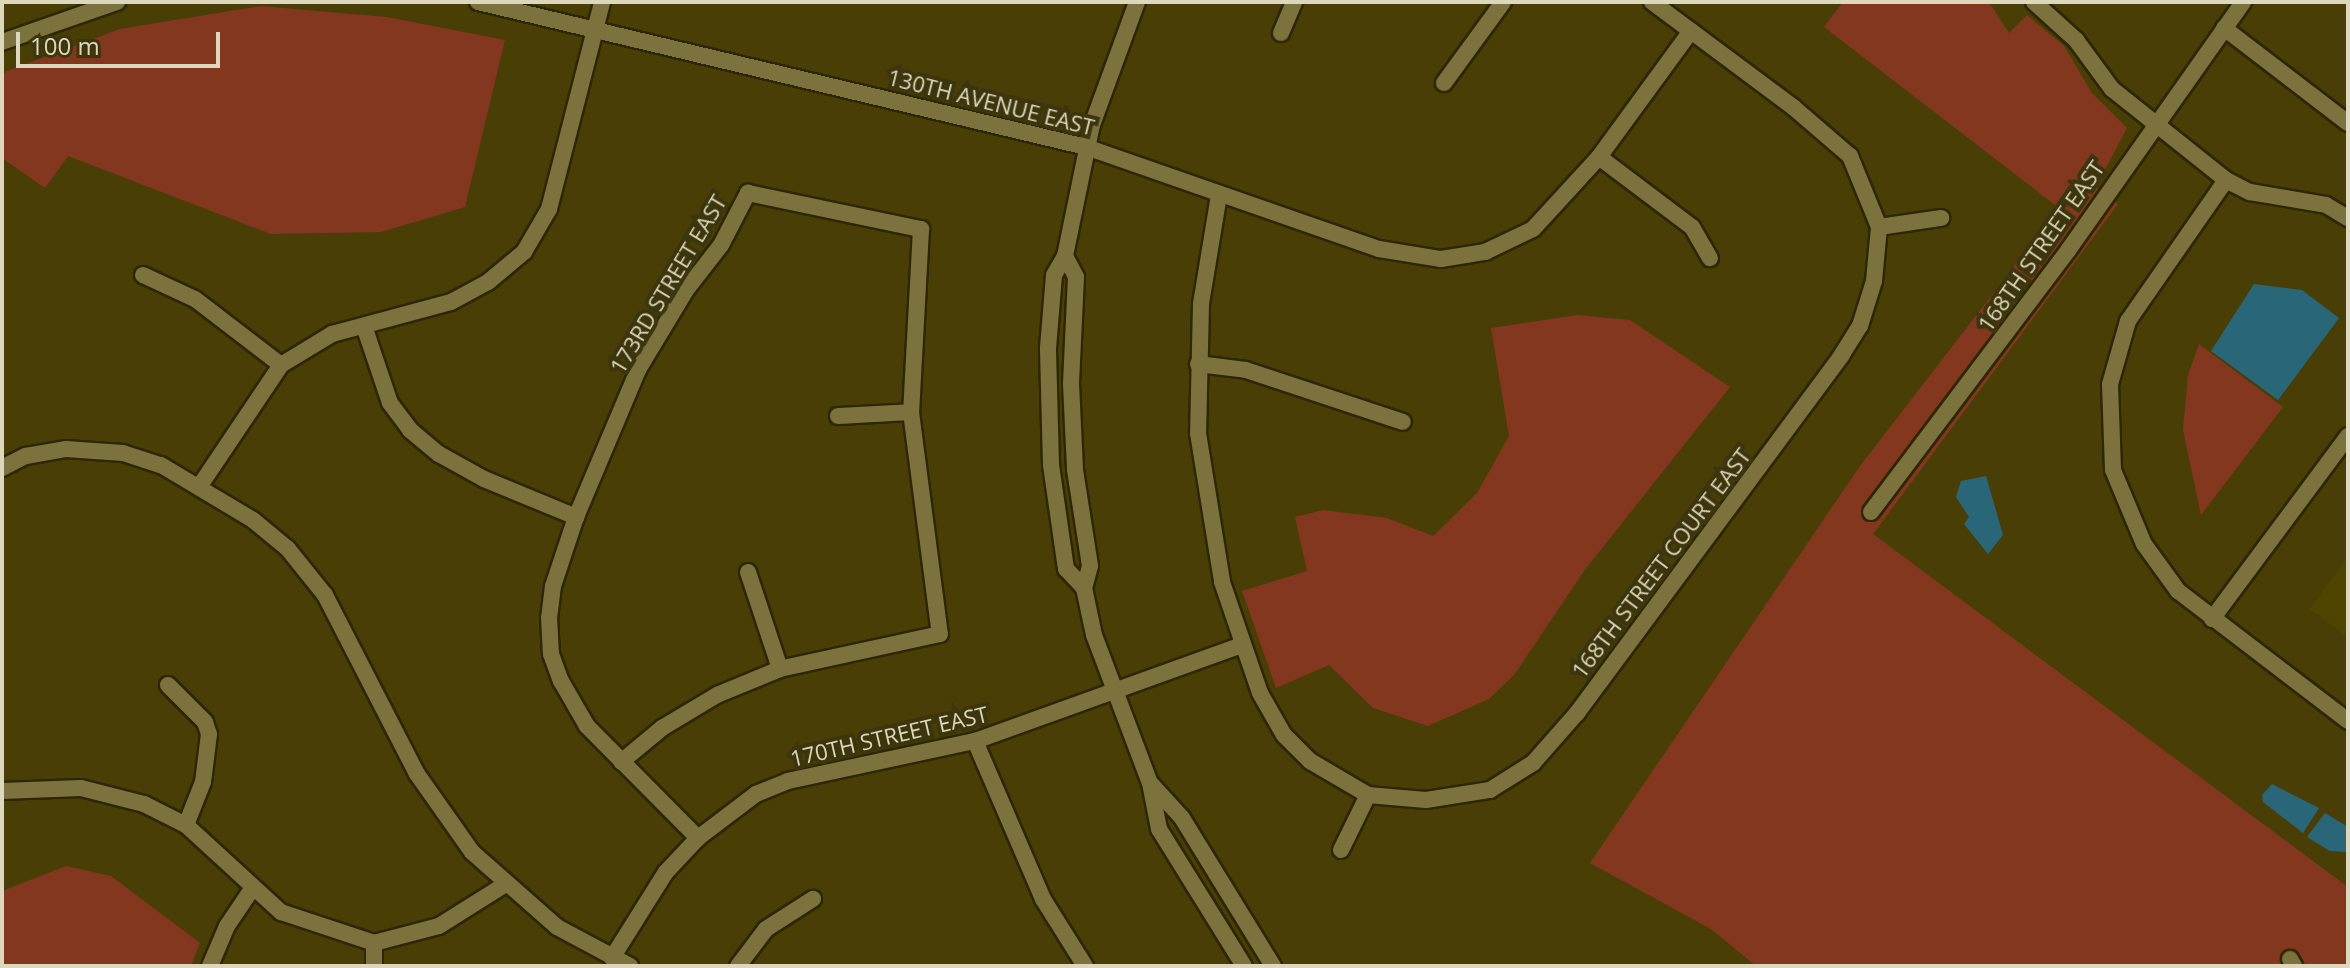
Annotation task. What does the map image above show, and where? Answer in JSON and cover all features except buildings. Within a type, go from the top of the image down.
[{"type":"street","points":[[2,42],[117,2]]},
{"type":"street","name":"130TH AVENUE EAST","points":[[478,2],[1086,147],[1219,195],[1415,257],[1485,252],[1533,229],[1599,157]]},
{"type":"street","points":[[199,487],[281,365],[332,334],[451,302],[488,282],[524,252],[549,209],[602,2]]},
{"type":"street","points":[[1137,2],[1086,147],[1065,256],[1054,275],[1048,348],[1051,465],[1066,569],[1084,588],[1113,695],[1150,783],[1159,829],[1244,966]]},
{"type":"street","points":[[1281,33],[1294,2]]},
{"type":"street","points":[[1444,83],[1503,2]]},
{"type":"street","points":[[1652,2],[1836,140],[1863,180],[1879,227],[1941,218]]},
{"type":"street","points":[[2034,2],[2076,40],[2112,89],[2154,127],[2226,180],[2250,192],[2326,205],[2348,218]]},
{"type":"street","name":"168TH STREET EAST","points":[[1871,512],[2243,2]]},
{"type":"street","points":[[2224,28],[2348,123]]},
{"type":"street","points":[[1691,31],[1599,157],[1692,227],[1710,258]]},
{"type":"street","points":[[2226,180],[2140,297],[2128,321],[2110,384],[2113,470],[2132,521],[2163,574],[2212,619],[2348,721]]},
{"type":"street","name":"173RD STREET EAST","points":[[576,517],[638,370],[686,290],[721,245],[748,193],[921,229],[911,412]]},
{"type":"street","points":[[1219,195],[1201,304],[1198,364],[1206,499],[1241,645],[1284,735],[1310,761],[1368,795],[1341,850]]},
{"type":"street","name":"168TH STREET COURT EAST","points":[[1368,795],[1426,800],[1472,795],[1516,775],[1547,750],[1841,356],[1869,304],[1879,227]]},
{"type":"street","points":[[1065,256],[1076,277],[1071,384],[1075,470],[1090,566],[1084,588]]},
{"type":"street","points":[[143,275],[195,299],[281,365]]},
{"type":"street","points":[[364,326],[390,403],[410,430],[484,479],[576,517],[553,586],[551,654],[575,709],[621,762],[698,838]]},
{"type":"street","points":[[1198,364],[1246,370],[1403,422]]},
{"type":"street","points":[[621,762],[662,728],[717,695],[780,669],[940,634],[911,412],[838,416]]},
{"type":"street","points":[[2212,619],[2348,436]]},
{"type":"street","points":[[2,468],[26,456],[66,449],[123,453],[161,465],[199,487],[288,549],[325,595],[417,774],[445,818],[504,885],[557,927],[630,966]]},
{"type":"street","points":[[748,572],[780,669]]},
{"type":"street","name":"170TH STREET EAST","points":[[612,958],[666,872],[698,838],[756,794],[788,781],[975,741],[1113,695],[1241,645]]},
{"type":"street","points":[[168,685],[205,722],[209,734],[203,782],[186,825]]},
{"type":"street","points":[[975,741],[1043,899],[1085,966]]},
{"type":"street","points":[[1150,783],[1182,818],[1273,966]]},
{"type":"street","points":[[2,791],[81,788],[144,804],[186,825],[252,889],[281,912],[314,927],[374,943],[439,926],[504,885]]},
{"type":"street","points":[[210,966],[252,889]]},
{"type":"street","points":[[738,966],[766,929],[813,899]]},
{"type":"street","points":[[374,943],[374,966]]},
{"type":"shaded area","points":[[1843,2],[1989,2],[2009,33],[2027,15],[2064,46],[2092,93],[2127,128],[2096,187],[2118,204],[1873,534],[2348,887],[2348,966],[1756,966],[1711,929],[1590,863],[1860,466],[2059,208],[1824,27]]},
{"type":"shaded area","points":[[261,6],[387,17],[505,40],[465,207],[381,232],[271,234],[68,156],[45,188],[2,158],[2,75],[7,71],[120,29]]},
{"type":"shaded area","points":[[1578,315],[1630,320],[1730,387],[1584,571],[1514,675],[1489,699],[1428,726],[1373,708],[1329,665],[1276,688],[1242,591],[1307,571],[1295,517],[1323,510],[1387,518],[1433,536],[1477,493],[1509,436],[1491,328]]},
{"type":"shaded area","points":[[2199,344],[2283,407],[2201,515],[2183,430],[2188,375]]},
{"type":"shaded area","points":[[2348,557],[2348,637],[2310,609]]},
{"type":"shaded area","points":[[66,866],[111,876],[200,943],[191,966],[2,966],[2,891]]},
{"type":"water","points":[[2254,284],[2302,290],[2339,318],[2278,400],[2211,351]]},
{"type":"water","points":[[1986,476],[2003,535],[1988,554],[1964,524],[1969,517],[1956,497],[1961,481]]},
{"type":"water","points":[[2272,784],[2319,808],[2303,833],[2263,802],[2262,795]]},
{"type":"water","points":[[2325,813],[2348,827],[2348,852],[2330,851],[2307,837]]}]
